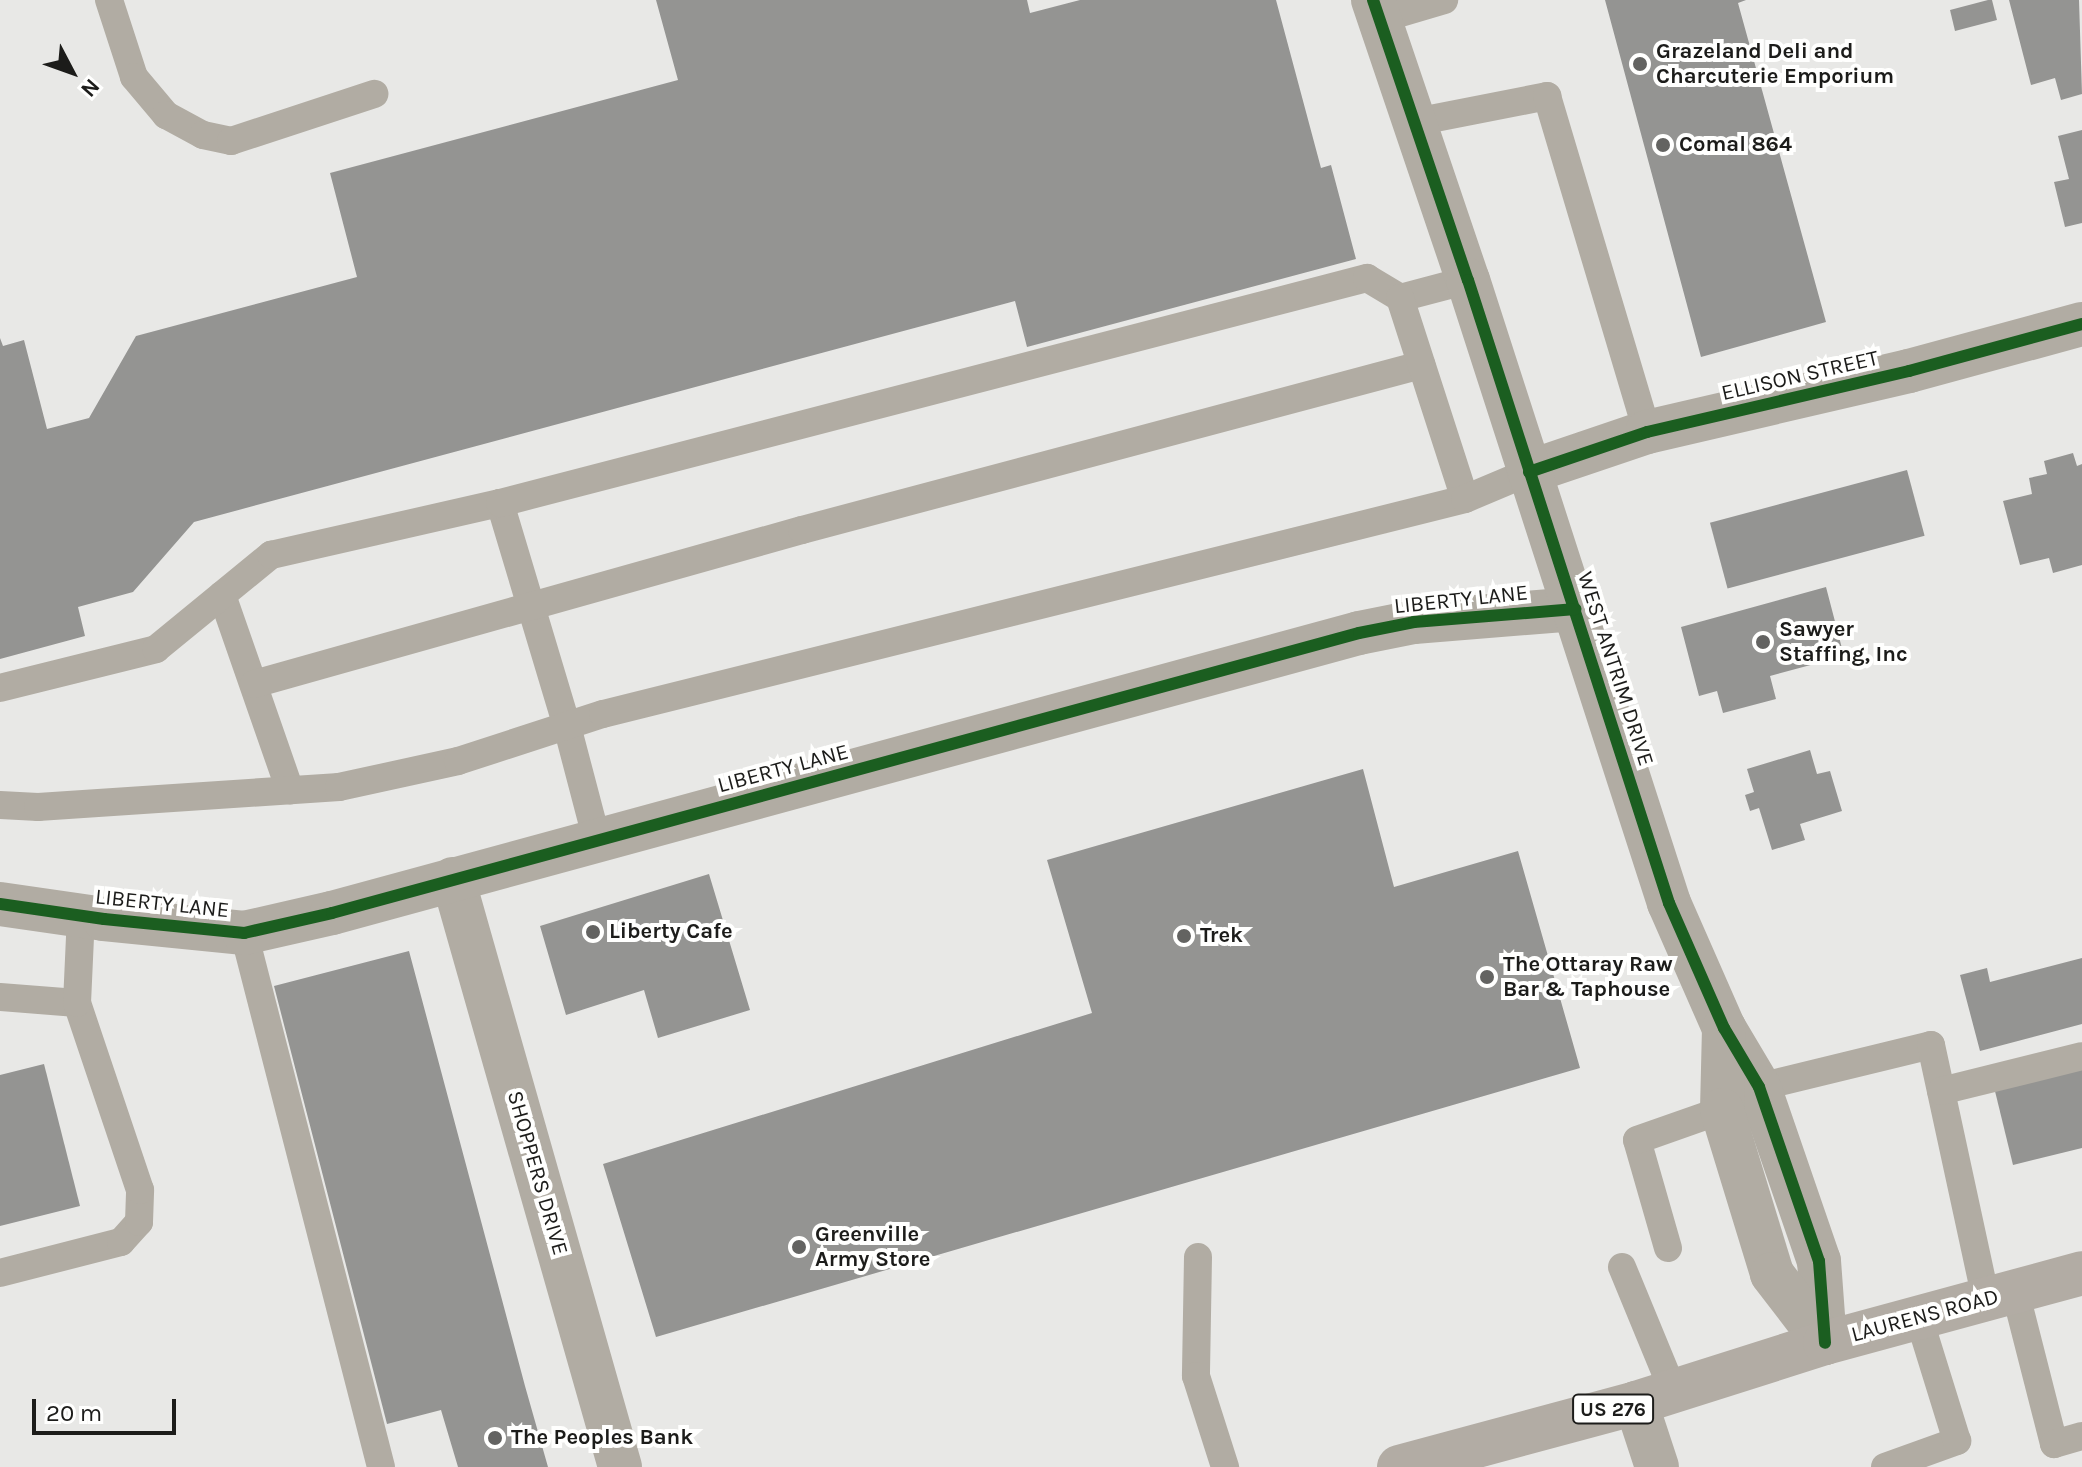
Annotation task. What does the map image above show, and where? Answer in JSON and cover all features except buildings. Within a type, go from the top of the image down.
[{"type":"main road","name":"LAURENS ROAD","points":[[1399,1467],[1654,1397],[1825,1343],[2082,1273]]},
{"type":"street","name":"WEST ANTRIM DRIVE","points":[[1376,10],[1468,280],[1669,903],[1724,1028],[1759,1087],[1819,1261],[1825,1343]]},
{"type":"street","name":"ELLISON STREET","points":[[1529,472],[1647,432],[1909,371],[2082,324]]},
{"type":"street","name":"LIBERTY LANE","points":[[0,904],[244,933],[1359,633],[1414,622],[1575,609]]},
{"type":"street","name":"SHOPPERS DRIVE","points":[[453,879],[620,1467]]},
{"type":"street","name":"WEST ANTRIM DRIVE","points":[[1724,1028],[1722,1110],[1772,1274],[1825,1343]]},
{"type":"street","points":[[1654,1397],[1657,1467]]},
{"type":"lane","points":[[1376,10],[1444,0]]},
{"type":"lane","points":[[112,1],[134,77],[166,115],[203,135],[231,141],[374,94]]},
{"type":"lane","points":[[1415,122],[1547,96],[1647,432]]},
{"type":"lane","points":[[0,688],[156,649],[271,555],[500,503],[1367,278],[1400,298],[1465,499]]},
{"type":"lane","points":[[1400,298],[1468,280]]},
{"type":"lane","points":[[254,684],[529,606],[1421,365]]},
{"type":"lane","points":[[0,805],[38,807],[339,787],[458,761],[603,714],[1465,499],[1529,472]]},
{"type":"lane","points":[[500,503],[567,726],[597,840]]},
{"type":"lane","points":[[222,595],[290,790]]},
{"type":"lane","points":[[0,1273],[121,1242],[139,1222],[140,1190],[77,1003],[81,916]]},
{"type":"lane","points":[[244,933],[381,1467]]},
{"type":"lane","points":[[0,997],[77,1003]]},
{"type":"lane","points":[[1759,1087],[1931,1045],[1941,1091],[2000,1295],[2054,1444],[2082,1436]]},
{"type":"lane","points":[[1941,1091],[2082,1056]]},
{"type":"lane","points":[[1668,1248],[1637,1140],[1722,1110]]},
{"type":"lane","points":[[1198,1257],[1196,1376],[1225,1467]]},
{"type":"lane","points":[[1622,1267],[1654,1397]]},
{"type":"lane","points":[[1885,1467],[1957,1441],[1919,1318]]},
{"type":"cycle path","points":[[1373,0],[1468,280],[1669,903],[1724,1028],[1759,1087],[1819,1261],[1825,1343]]},
{"type":"cycle path","points":[[1529,472],[1647,432],[1909,371],[2082,324]]},
{"type":"cycle path","points":[[0,904],[104,919],[244,933],[332,913],[1359,633],[1414,622],[1575,609]]},
{"type":"place","name":"Grazeland Deli and Charcuterie Emporium","points":[[1640,64]]},
{"type":"place","name":"Comal 864","points":[[1663,145]]},
{"type":"place","name":"Sawyer Staffing, Inc","points":[[1763,642]]},
{"type":"place","name":"Liberty Cafe","points":[[593,932]]},
{"type":"place","name":"Trek","points":[[1184,936]]},
{"type":"place","name":"The Ottaray Raw Bar & Taphouse","points":[[1487,977]]},
{"type":"place","name":"Greenville Army Store","points":[[799,1247]]},
{"type":"place","name":"The Peoples Bank","points":[[495,1438]]}]
